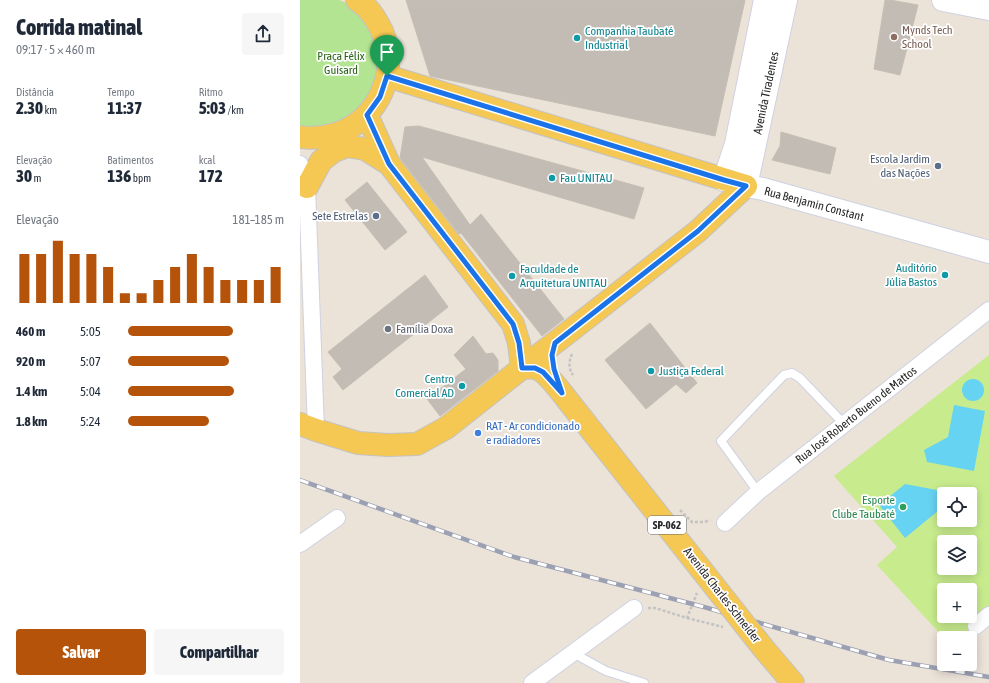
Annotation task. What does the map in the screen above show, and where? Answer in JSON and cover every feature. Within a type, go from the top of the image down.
[{"type":"main road","name":"Avenida Tiradentes","points":[[724,180],[736,144],[765,0]]},
{"type":"main road","name":"Avenida Tiradentes","points":[[746,186],[786,0]]},
{"type":"main road","points":[[943,0],[989,9]]},
{"type":"main road","points":[[300,137],[308,138],[329,136],[350,128],[367,115],[380,97],[387,76],[388,58],[385,40],[367,3]]},
{"type":"main road","name":"Rua Benjamin Constant","points":[[387,76],[724,180],[763,189],[989,252]]},
{"type":"main road","points":[[367,115],[389,164],[513,324],[519,343],[522,368]]},
{"type":"main road","points":[[307,187],[321,162],[334,151],[346,146],[365,149],[389,164]]},
{"type":"main road","points":[[724,180],[725,205]]},
{"type":"main road","points":[[308,427],[358,443],[388,445],[417,444],[446,428],[563,337],[698,231],[746,186]]},
{"type":"main road","name":"Avenida Charles Schneider","points":[[563,337],[552,355],[554,369],[739,617],[793,683]]},
{"type":"main road","name":"Avenida Charles Schneider","points":[[522,368],[535,368],[569,391]]},
{"type":"street","points":[[300,164],[307,187],[308,427]]},
{"type":"street","name":"Rua José Roberto Bueno de Mattos","points":[[725,523],[758,492],[989,310]]},
{"type":"street","points":[[300,544],[337,518]]},
{"type":"street","points":[[532,683],[634,608]]},
{"type":"street","points":[[976,626],[989,615]]},
{"type":"lane","points":[[758,492],[721,441],[784,375],[792,373],[800,378],[844,424]]},
{"type":"lane","points":[[572,653],[606,671],[644,683]]},
{"type":"path","points":[[563,337],[579,344],[574,349],[569,361],[571,371],[569,391]]},
{"type":"path","points":[[679,514],[676,510],[678,508],[692,522],[705,522],[717,517],[725,523]]},
{"type":"green space","name":"Praça Félix Guisard","points":[[300,0],[339,0],[357,11],[374,31],[382,70],[361,117],[300,136]]},
{"type":"green space","name":"Esporte Clube Taubaté","points":[[989,355],[989,617],[973,631],[938,631],[877,565],[897,547],[834,476]]},
{"type":"water","points":[[969,379],[977,379],[984,386],[984,394],[977,401],[969,401],[962,394],[962,386]]},
{"type":"water","points":[[954,405],[985,411],[974,471],[927,462],[924,450],[948,437]]},
{"type":"water","points":[[905,484],[937,490],[937,512],[905,538],[879,505]]},
{"type":"building","name":"Companhia Taubaté Industrial","points":[[406,0],[745,0],[715,136],[430,76]]},
{"type":"building","name":"Mynds Tech School","points":[[885,0],[918,5],[900,75],[874,69]]},
{"type":"building","name":"Fau UNITAU","points":[[419,126],[644,188],[634,219],[422,157],[470,225],[481,214],[564,319],[542,336],[461,233],[459,234],[400,158],[405,127]]},
{"type":"building","points":[[781,132],[836,148],[830,174],[772,160],[780,146]]},
{"type":"building","name":"Sete Estrelas","points":[[367,182],[407,232],[385,250],[345,200]]},
{"type":"building","name":"Família Doxa","points":[[425,275],[448,307],[343,390],[333,377],[342,369],[328,352]]},
{"type":"building","name":"Justiça Federal","points":[[650,323],[697,383],[686,393],[676,384],[646,409],[605,360]]},
{"type":"building","name":"Centro Comercial AD","points":[[473,336],[486,354],[493,353],[498,360],[498,371],[440,416],[427,399],[466,369],[454,355]]},
{"type":"railway","points":[[300,480],[514,557],[704,607],[889,660],[989,677]]},
{"type":"place","name":"Mynds Tech School","points":[[894,37]]},
{"type":"place","name":"Companhia Taubaté Industrial","points":[[577,38]]},
{"type":"place","name":"Escola Jardim das Nações","points":[[938,166]]},
{"type":"place","name":"Fau UNITAU","points":[[552,178]]},
{"type":"place","name":"Sete Estrelas","points":[[376,216]]},
{"type":"place","name":"Auditório Júlia Bastos","points":[[945,275]]},
{"type":"place","name":"Faculdade de Arquitetura UNITAU","points":[[512,276]]},
{"type":"place","name":"Família Doxa","points":[[388,329]]},
{"type":"place","name":"Justiça Federal","points":[[651,371]]},
{"type":"place","name":"Centro Comercial AD","points":[[462,386]]},
{"type":"place","name":"RAT - Ar condicionado e radiadores","points":[[478,433]]},
{"type":"place","name":"Esporte Clube Taubaté","points":[[903,507]]},
{"type":"route","points":[[387,76],[746,186],[698,231],[555,343],[552,355],[554,369],[562,393],[543,372],[535,368],[522,368],[519,343],[513,324],[389,164],[367,115],[380,97],[387,76]]}]
